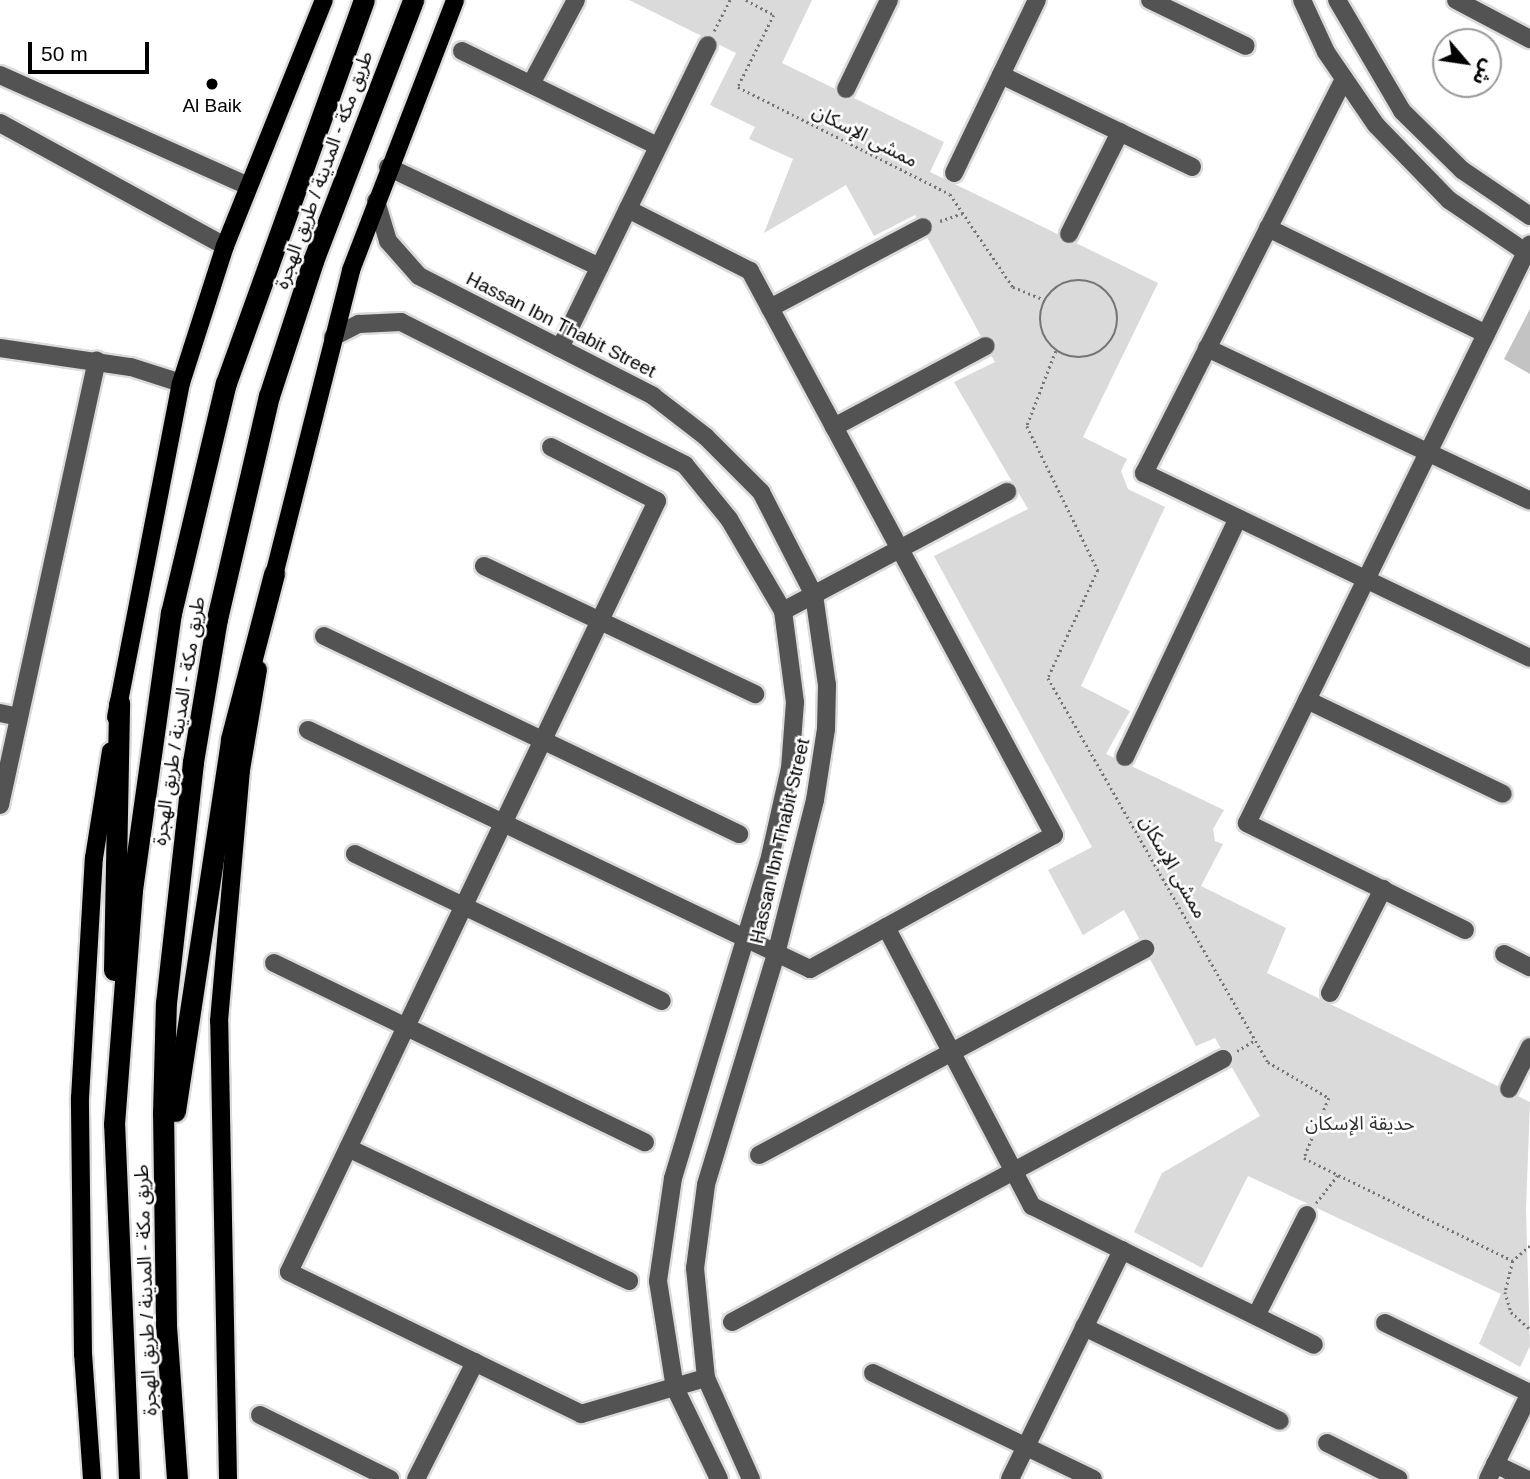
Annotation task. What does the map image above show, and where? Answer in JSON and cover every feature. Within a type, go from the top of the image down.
[{"type":"highway","name":"طريق مكة - المدينة / طريق الهجرة","points":[[129,1479],[116,1253],[117,1069],[143,807],[171,613],[198,488],[269,255],[364,0]]},
{"type":"highway","name":"طريق مكة - المدينة / طريق الهجرة","points":[[177,1479],[165,1228],[166,1003],[191,775],[217,619],[269,396],[313,261],[413,0]]},
{"type":"highway","points":[[165,1228],[208,875],[232,739],[274,574]]},
{"type":"highway","points":[[117,1069],[112,928],[118,702]]},
{"type":"main road","points":[[92,1479],[83,1354],[80,1098],[94,858],[118,702],[181,383],[225,246],[324,0]]},
{"type":"main road","points":[[228,1479],[219,1021],[242,769],[274,574],[333,337],[388,167],[455,0]]},
{"type":"street","points":[[531,84],[576,0]]},
{"type":"street","points":[[846,89],[888,0]]},
{"type":"street","points":[[954,173],[1037,0]]},
{"type":"street","points":[[1150,0],[1246,47]]},
{"type":"street","points":[[1302,0],[1344,79],[1376,125],[1449,200],[1529,251],[1247,823],[1465,930]]},
{"type":"street","points":[[1337,0],[1402,111],[1462,170],[1530,216]]},
{"type":"street","points":[[1456,0],[1530,39]]},
{"type":"street","points":[[560,348],[708,45]]},
{"type":"street","points":[[462,51],[658,146]]},
{"type":"street","points":[[0,75],[248,186]]},
{"type":"street","points":[[1001,75],[1192,167]]},
{"type":"street","points":[[1344,79],[1144,473],[1530,658]]},
{"type":"street","points":[[0,123],[225,246]]},
{"type":"street","points":[[1069,234],[1120,132]]},
{"type":"street","points":[[388,167],[600,267]]},
{"type":"street","name":"Hassan Ibn Thabit Street","points":[[376,201],[388,242],[419,276],[653,396],[706,437],[761,492],[814,595],[827,685],[826,729],[815,800],[776,954],[706,1185],[695,1268],[706,1378],[751,1479]]},
{"type":"street","points":[[308,730],[810,969],[1054,835],[750,271],[628,209]]},
{"type":"street","points":[[770,308],[923,227]]},
{"type":"street","points":[[1268,228],[1486,334]]},
{"type":"street","name":"Hassan Ibn Thabit Street","points":[[333,337],[359,324],[401,322],[685,465],[729,519],[782,611],[795,702],[790,768],[745,939],[673,1178],[658,1281],[674,1388],[719,1479]]},
{"type":"street","points":[[834,427],[986,346]]},
{"type":"street","points":[[0,348],[97,360],[181,383]]},
{"type":"street","points":[[1207,348],[1530,501]]},
{"type":"street","points":[[0,805],[97,360]]},
{"type":"street","points":[[551,447],[657,501],[289,1272],[581,1413],[706,1378]]},
{"type":"street","points":[[782,611],[1007,492]]},
{"type":"street","points":[[1125,757],[1238,518]]},
{"type":"street","points":[[484,565],[755,694]]},
{"type":"street","points":[[324,636],[739,834]]},
{"type":"street","points":[[1307,700],[1503,794]]},
{"type":"street","points":[[0,713],[19,717]]},
{"type":"street","points":[[355,854],[662,1001]]},
{"type":"street","points":[[1329,992],[1382,889]]},
{"type":"street","points":[[886,928],[1032,1206],[1314,1345]]},
{"type":"street","points":[[759,1155],[1145,949]]},
{"type":"street","points":[[1504,954],[1530,967]]},
{"type":"street","points":[[274,963],[645,1142]]},
{"type":"street","points":[[1509,1089],[1530,1047]]},
{"type":"street","points":[[732,1322],[1223,1059]]},
{"type":"street","points":[[348,1148],[629,1281]]},
{"type":"street","points":[[1256,1317],[1307,1215]]},
{"type":"street","points":[[1010,1479],[1122,1250]]},
{"type":"street","points":[[1385,1323],[1530,1393],[1491,1472],[1526,1479]]},
{"type":"street","points":[[1084,1327],[1280,1421]]},
{"type":"street","points":[[416,1479],[475,1362]]},
{"type":"street","points":[[873,1373],[1093,1479]]},
{"type":"street","points":[[260,1415],[390,1479]]},
{"type":"street","points":[[1327,1443],[1399,1479]]},
{"type":"path","points":[[708,45],[730,0]]},
{"type":"path","name":"ممشى الإسكان","points":[[746,0],[774,15],[738,87],[950,194],[1013,287],[1045,300]]},
{"type":"path","points":[[923,227],[963,213]]},
{"type":"path","points":[[1084,280],[1102,287],[1117,310],[1114,338],[1101,352],[1074,358],[1056,351],[1041,328],[1045,300],[1058,286],[1084,280]]},
{"type":"path","name":"ممشى الإسكان","points":[[1056,351],[1027,426],[1098,570],[1048,678],[1268,1062],[1329,1098],[1304,1158],[1513,1261]]},
{"type":"path","points":[[1223,1059],[1255,1040]]},
{"type":"path","points":[[1307,1215],[1338,1175]]},
{"type":"path","points":[[1530,1246],[1513,1261],[1505,1281],[1507,1302],[1530,1329]]},
{"type":"green space","name":"حديقة الإسكان","points":[[629,0],[812,0],[782,63],[944,142],[930,172],[1158,283],[1083,437],[1127,459],[1121,471],[1128,489],[1165,507],[1081,686],[1130,711],[1106,754],[1224,810],[1213,829],[1215,841],[1223,844],[1201,886],[1286,928],[1267,973],[1530,1102],[1526,1209],[1530,1346],[1520,1367],[1479,1344],[1501,1294],[1248,1176],[1202,1268],[1134,1232],[1162,1173],[1260,1116],[1215,1038],[1196,1046],[1124,910],[1083,935],[1048,870],[1092,847],[934,556],[1028,509],[954,382],[995,362],[915,215],[874,236],[846,185],[764,233],[793,159],[749,139],[755,127],[710,105],[736,53]]},
{"type":"building","points":[[1530,309],[1530,374],[1504,359]]},
{"type":"place","name":"Al Baik","points":[[212,84]]}]
